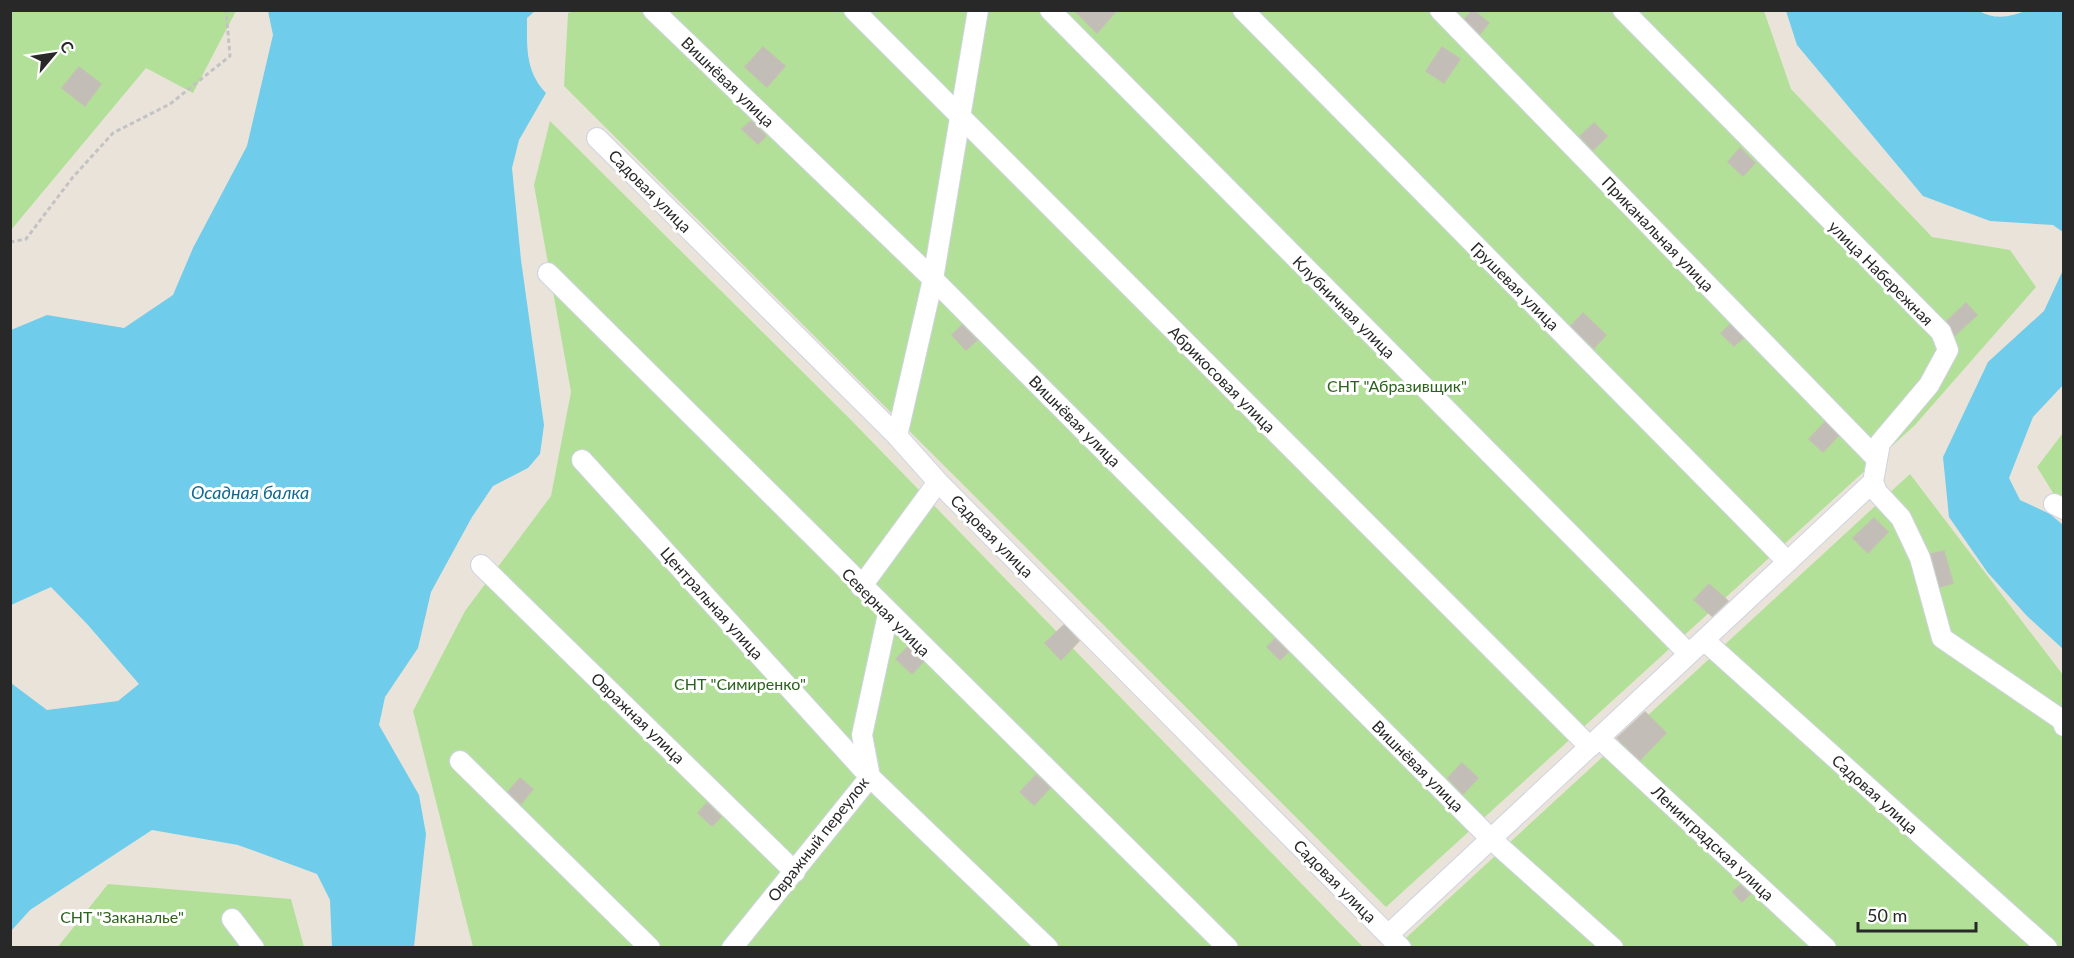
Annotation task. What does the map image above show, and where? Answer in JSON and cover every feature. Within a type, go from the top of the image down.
[{"type":"street","name":"Вишнёвая улица","points":[[653,10],[933,279],[1491,839],[1612,948]]},
{"type":"street","name":"Абрикосовая улица","points":[[854,10],[961,119],[1594,742]]},
{"type":"street","points":[[897,436],[933,279],[978,10]]},
{"type":"street","name":"Клубничная улица","points":[[1050,10],[1689,654]]},
{"type":"street","name":"Грушевая улица","points":[[1242,10],[1788,562]]},
{"type":"street","name":"Приканальная улица","points":[[1440,10],[1876,458]]},
{"type":"street","name":"улица Набережная","points":[[1623,10],[1941,332],[1948,350],[1929,385],[1880,443],[1873,482]]},
{"type":"street","name":"Садовая улица","points":[[597,138],[897,436],[938,482],[1395,941]]},
{"type":"street","name":"Северная улица","points":[[548,273],[888,614],[1228,948]]},
{"type":"street","name":"Центральная улица","points":[[582,460],[870,777],[1048,948]]},
{"type":"street","points":[[861,587],[938,482]]},
{"type":"street","points":[[1395,941],[1491,839],[1873,482],[1877,492],[1901,518],[1920,558],[1942,638],[2062,720],[2064,726]]},
{"type":"street","name":"Овражная улица","points":[[481,565],[795,872]]},
{"type":"street","name":"Овражный переулок","points":[[732,948],[870,777],[862,735],[888,614]]},
{"type":"street","name":"Садовая улица","points":[[1704,640],[2047,948]]},
{"type":"street","name":"Ленинградская улица","points":[[1594,742],[1826,948]]},
{"type":"street","points":[[460,761],[650,948]]},
{"type":"street","points":[[232,919],[254,948]]},
{"type":"path","points":[[10,242],[26,239],[73,177],[113,133],[170,104],[230,56],[226,10]]},
{"type":"green space","points":[[11,11],[236,11],[193,93],[146,68],[11,230]]},
{"type":"green space","name":"СНТ \"Абразивщик\"","points":[[574,11],[1764,11],[1791,89],[1932,237],[2010,250],[2036,287],[1915,425],[1386,907],[564,86],[568,13]]},
{"type":"green space","name":"СНТ \"Симиренко\"","points":[[550,121],[849,418],[1363,947],[473,947],[413,711],[465,611],[551,496],[571,392],[534,185]]},
{"type":"green space","points":[[2063,433],[2063,509],[2037,467]]},
{"type":"green space","points":[[1910,474],[2063,675],[2063,947],[1395,948]]},
{"type":"green space","name":"СНТ \"Заканалье\"","points":[[108,884],[291,899],[304,947],[57,948]]},
{"type":"water","points":[[2033,9],[2063,11],[2063,232],[2053,225],[1990,221],[1923,196],[1797,45],[1786,11],[1979,11],[1998,17]]},
{"type":"water","name":"Осадная балка","points":[[268,11],[535,11],[527,18],[529,58],[534,76],[546,93],[519,140],[512,168],[521,260],[544,425],[540,454],[528,468],[493,486],[472,517],[431,592],[418,648],[385,697],[379,725],[419,795],[426,834],[414,947],[332,947],[330,900],[317,874],[238,845],[152,830],[30,910],[11,931],[11,683],[47,710],[118,701],[139,684],[88,625],[51,587],[11,605],[11,330],[47,315],[124,328],[173,295],[193,248],[247,146],[273,35]]},
{"type":"water","points":[[2063,270],[2063,385],[2033,417],[2009,478],[2020,500],[2050,514],[2063,525],[2063,649],[2027,616],[1988,573],[1949,517],[1943,457],[1988,362],[2044,311]]},
{"type":"building","points":[[1074,10],[1117,10],[1097,33]]},
{"type":"building","points":[[1473,10],[1489,23],[1480,34],[1465,19]]},
{"type":"building","points":[[763,47],[785,66],[767,87],[745,67]]},
{"type":"building","points":[[1442,47],[1460,59],[1444,83],[1426,71]]},
{"type":"building","points":[[79,67],[101,84],[85,106],[62,88]]},
{"type":"building","points":[[751,121],[766,136],[758,144],[742,129]]},
{"type":"building","points":[[1594,123],[1607,136],[1593,150],[1580,136]]},
{"type":"building","points":[[1740,148],[1755,163],[1743,176],[1728,162]]},
{"type":"building","points":[[1966,303],[1977,315],[1955,335],[1947,321]]},
{"type":"building","points":[[1583,313],[1606,335],[1594,348],[1571,326]]},
{"type":"building","points":[[962,325],[977,340],[966,350],[952,335]]},
{"type":"building","points":[[1730,325],[1743,338],[1734,346],[1721,333]]},
{"type":"building","points":[[1825,422],[1838,436],[1823,452],[1809,439]]},
{"type":"building","points":[[1874,518],[1888,532],[1868,553],[1853,538]]},
{"type":"building","points":[[1944,551],[1953,583],[1940,587],[1931,554]]},
{"type":"building","points":[[1709,584],[1728,601],[1712,616],[1694,600]]},
{"type":"building","points":[[1064,625],[1079,641],[1061,660],[1045,643]]},
{"type":"building","points":[[1275,639],[1288,652],[1280,660],[1267,647]]},
{"type":"building","points":[[908,647],[923,662],[912,674],[896,659]]},
{"type":"building","points":[[1645,712],[1666,733],[1640,760],[1617,738]]},
{"type":"building","points":[[1462,763],[1478,778],[1463,794],[1448,778]]},
{"type":"building","points":[[1036,775],[1050,788],[1034,805],[1020,792]]},
{"type":"building","points":[[520,778],[533,789],[521,804],[508,792]]},
{"type":"building","points":[[707,803],[721,817],[712,826],[698,813]]},
{"type":"building","points":[[1740,885],[1750,894],[1742,902],[1733,892]]}]
